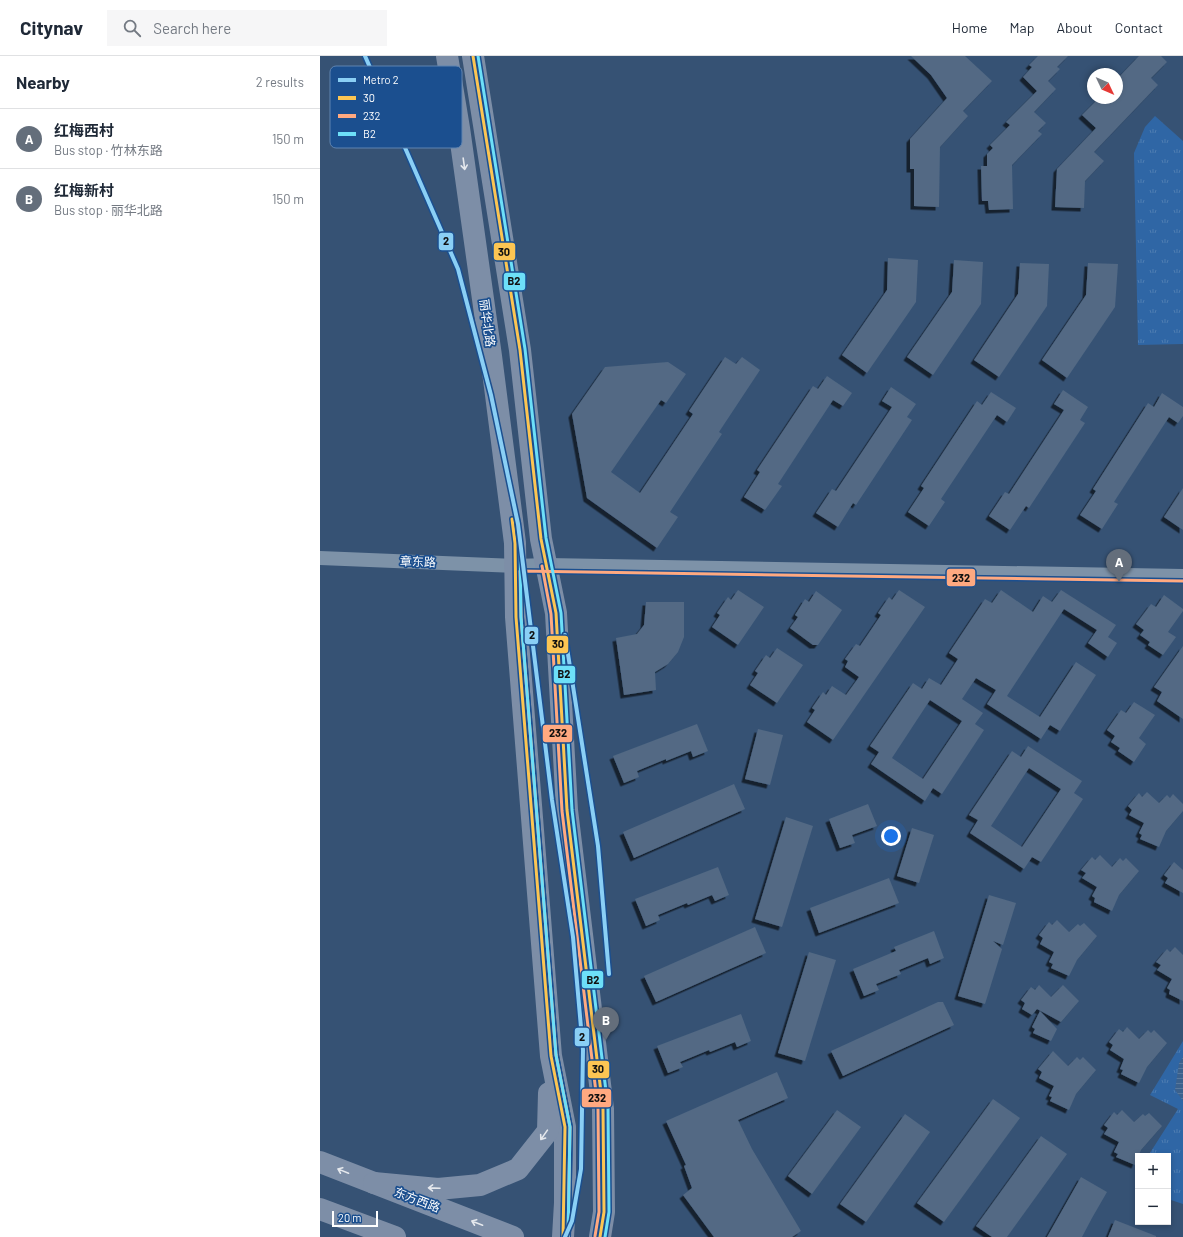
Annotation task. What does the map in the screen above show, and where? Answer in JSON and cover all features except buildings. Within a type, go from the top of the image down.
[{"type":"main road","name":"丽华北路","points":[[447,56],[449,66]]},
{"type":"main road","points":[[473,56],[520,350],[541,539],[548,565],[556,613],[567,810],[603,1109],[604,1212],[600,1237]]},
{"type":"main road","name":"丽华北路","points":[[462,148],[515,543],[516,617],[551,1056],[565,1127],[565,1203],[563,1237]]},
{"type":"main road","points":[[374,1183],[438,1189],[480,1185],[518,1169],[548,1131],[551,1056]]},
{"type":"main road","name":"东方西路","points":[[320,1162],[513,1237]]},
{"type":"main road","points":[[320,1209],[372,1231],[395,1237]]},
{"type":"street","name":"章东路","points":[[320,558],[515,566],[548,565],[1183,576]]},
{"type":"green space","points":[[1155,116],[1183,141],[1183,344],[1138,345],[1134,153],[1145,127]]},
{"type":"green space","points":[[1183,1041],[1183,1204],[1171,1200],[1171,1153],[1150,1153],[1178,1109],[1150,1095]]},
{"type":"shaded area","points":[[1183,1057],[1183,1101],[1175,1090],[1179,1063]]},
{"type":"metro line","name":"2","points":[[365,56],[369,66]]},
{"type":"metro line","name":"2","points":[[405,148],[458,269],[491,395],[518,524],[552,800],[573,937],[583,1050],[581,1169],[572,1221],[565,1237]]},
{"type":"metro line","name":"2","points":[[565,635],[598,846],[609,974]]},
{"type":"transit line","name":"30","points":[[473,56],[520,350],[541,539],[556,613],[567,810],[603,1109],[604,1212],[600,1237]]},
{"type":"transit line","name":"B2","points":[[478,56],[525,349],[546,538],[561,613],[572,810],[608,1108],[609,1212],[605,1237]]},
{"type":"transit line","name":"B2","points":[[517,518],[520,543],[521,617],[556,1055],[570,1127],[568,1237]]},
{"type":"transit line","name":"30","points":[[512,519],[515,543],[516,617],[551,1056],[565,1127],[563,1237]]},
{"type":"transit line","name":"232","points":[[542,566],[551,614],[562,811],[598,1109],[599,1212],[595,1236]]},
{"type":"transit line","name":"232","points":[[568,1237],[570,1127],[556,1055],[521,617],[520,571],[1183,581]]},
{"type":"place","name":"红梅西村","points":[[1119,582]]},
{"type":"place","name":"红梅新村","points":[[606,1040]]}]
